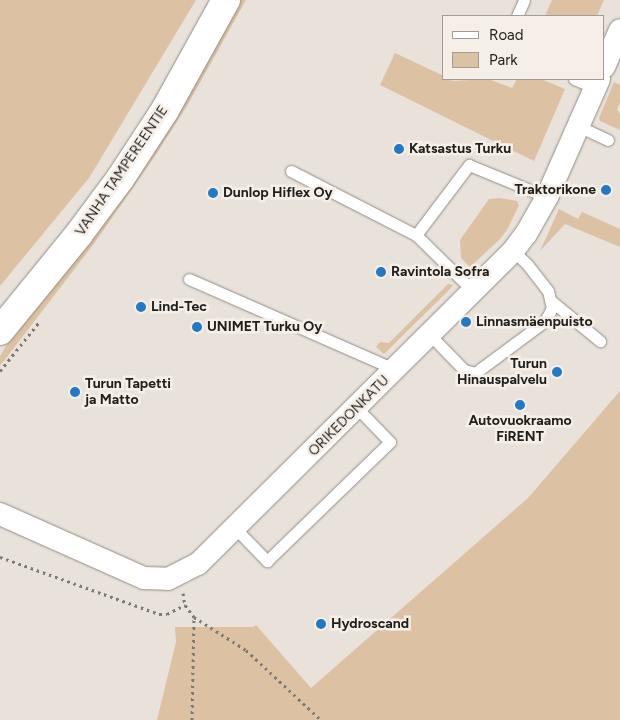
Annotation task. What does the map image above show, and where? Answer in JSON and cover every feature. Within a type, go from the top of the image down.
[{"type":"main road","name":"VANHA TAMPEREENTIE","points":[[0,331],[79,234],[120,179],[165,110],[226,0]]},
{"type":"street","points":[[611,59],[620,30]]},
{"type":"street","name":"ORIKEDONKATU","points":[[0,514],[134,575],[154,579],[168,578],[198,564],[236,529],[513,251],[526,234],[547,197],[597,83]]},
{"type":"lane","points":[[517,15],[524,0]]},
{"type":"lane","points":[[580,80],[597,83]]},
{"type":"lane","points":[[578,126],[608,140]]},
{"type":"lane","points":[[416,235],[469,165],[547,197]]},
{"type":"lane","points":[[291,171],[416,235],[474,292]]},
{"type":"lane","points":[[430,335],[464,370],[475,373],[545,322],[552,308],[548,291],[536,275],[513,251]]},
{"type":"lane","points":[[189,279],[396,370]]},
{"type":"lane","points":[[550,300],[600,341]]},
{"type":"lane","points":[[236,529],[267,561],[390,442],[357,408]]},
{"type":"path","points":[[0,557],[159,614],[167,614],[184,605],[194,617],[246,650],[321,720]]},
{"type":"path","points":[[192,720],[194,617]]},
{"type":"green space","points":[[0,0],[196,0],[89,178],[0,286]]},
{"type":"green space","points":[[238,0],[246,0],[188,104],[157,153],[93,245],[0,366],[0,356],[19,325]]},
{"type":"green space","points":[[552,0],[604,0],[597,15],[545,15]]},
{"type":"green space","points":[[395,53],[442,75],[442,80],[491,80],[512,88],[516,80],[543,80],[565,89],[534,161],[380,85]]},
{"type":"green space","points":[[614,82],[620,85],[620,103],[617,109],[620,114],[620,130],[600,121],[599,118]]},
{"type":"green space","points":[[499,198],[517,201],[519,205],[507,230],[500,239],[470,267],[461,258],[460,240],[489,199]]},
{"type":"green space","points":[[559,209],[578,219],[582,212],[620,229],[620,247],[565,224],[540,251]]},
{"type":"green space","points":[[448,284],[453,285],[384,354],[376,347],[380,342],[389,343]]},
{"type":"green space","points":[[620,391],[620,720],[157,720],[176,642],[175,627],[253,627],[256,625],[311,688],[528,498]]},
{"type":"place","name":"Katsastus Turku","points":[[399,149]]},
{"type":"place","name":"Traktorikone","points":[[606,190]]},
{"type":"place","name":"Dunlop Hiflex Oy","points":[[213,193]]},
{"type":"place","name":"Ravintola Sofra","points":[[381,272]]},
{"type":"place","name":"Lind-Tec","points":[[141,307]]},
{"type":"place","name":"Linnasmäenpuisto","points":[[466,322]]},
{"type":"place","name":"UNIMET Turku Oy","points":[[197,327]]},
{"type":"place","name":"Turun Hinauspalvelu","points":[[557,372]]},
{"type":"place","name":"Turun Tapetti ja Matto","points":[[75,392]]},
{"type":"place","name":"Autovuokraamo FiRENT","points":[[520,405]]},
{"type":"place","name":"Hydroscand","points":[[321,624]]}]
